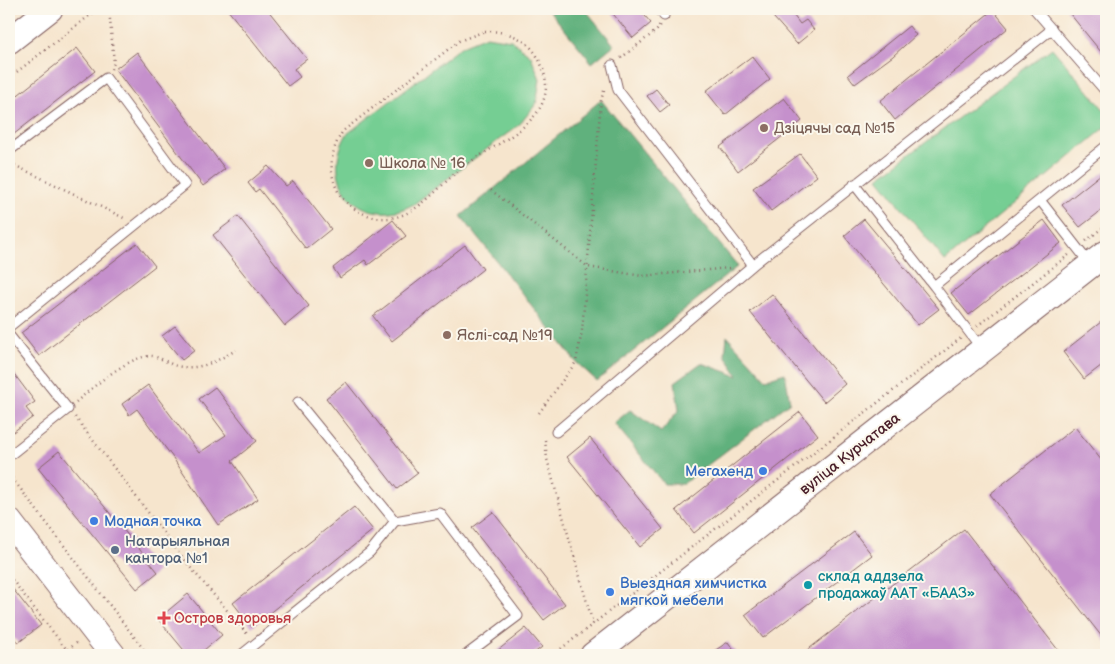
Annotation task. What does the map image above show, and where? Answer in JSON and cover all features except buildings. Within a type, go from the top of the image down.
[{"type":"street","points":[[9,41],[50,9]]},
{"type":"street","name":"вуліца Курчатава","points":[[593,655],[976,341],[1091,256]]},
{"type":"street","points":[[9,521],[113,655]]},
{"type":"lane","points":[[1035,9],[1106,92]]},
{"type":"lane","points":[[556,432],[754,265],[1052,29]]},
{"type":"lane","points":[[612,65],[618,90],[754,265]]},
{"type":"lane","points":[[9,151],[106,78],[185,185],[9,327]]},
{"type":"lane","points":[[934,286],[1106,146]]},
{"type":"lane","points":[[854,184],[976,341]]},
{"type":"lane","points":[[1040,200],[1091,256]]},
{"type":"lane","points":[[9,335],[68,409],[9,456]]},
{"type":"lane","points":[[298,402],[395,521]]},
{"type":"lane","points":[[242,655],[370,552],[395,521],[440,513],[518,616],[466,655]]},
{"type":"path","points":[[9,78],[98,9]]},
{"type":"path","points":[[106,78],[114,63],[108,9]]},
{"type":"path","points":[[539,412],[576,362],[582,331],[601,100],[612,65],[657,30],[661,12]]},
{"type":"path","points":[[485,31],[500,31],[513,35],[525,42],[535,52],[542,65],[545,93],[537,113],[524,128],[463,167],[417,208],[405,215],[377,218],[363,214],[351,207],[335,184],[331,170],[332,156],[343,130],[452,47],[472,34],[485,31]]},
{"type":"path","points":[[9,162],[121,218],[141,221]]},
{"type":"path","points":[[491,190],[588,267],[642,276],[704,272],[754,265]]},
{"type":"path","points":[[553,655],[1091,256],[1106,225]]},
{"type":"path","points":[[236,350],[215,362],[198,367],[178,366],[151,356],[120,366],[68,409],[190,567],[251,638]]},
{"type":"path","points":[[545,440],[547,459],[593,624]]},
{"type":"path","points":[[9,474],[148,655]]},
{"type":"path","points":[[9,576],[72,655]]},
{"type":"path","points":[[67,650],[78,642]]},
{"type":"green space","points":[[548,9],[585,9],[614,45],[592,63]]},
{"type":"green space","points":[[486,36],[511,40],[531,56],[540,79],[536,104],[520,124],[414,204],[396,211],[378,212],[363,207],[350,198],[342,186],[338,170],[339,153],[347,134],[462,46]]},
{"type":"green space","points":[[1052,48],[1106,112],[1106,127],[945,261],[878,178]]},
{"type":"green space","points":[[601,100],[738,266],[597,381],[576,362],[461,216]]},
{"type":"green space","points":[[727,336],[766,379],[785,373],[790,402],[683,484],[664,484],[614,423],[630,410],[661,432],[679,410],[675,382],[701,363],[738,376],[725,355]]},
{"type":"place","name":"Дзіцячы сад №15","points":[[764,128]]},
{"type":"place","name":"Школа № 16","points":[[369,163]]},
{"type":"place","name":"Яслі-сад №19","points":[[447,335]]},
{"type":"place","name":"Мегахенд","points":[[763,471]]},
{"type":"place","name":"Модная точка","points":[[94,521]]},
{"type":"place","name":"Натарыяльная кантора №1","points":[[115,550]]},
{"type":"place","name":"склад аддзела продажаў ААТ «БААЗ»","points":[[808,585]]},
{"type":"place","name":"Выездная химчистка мягкой мебели","points":[[610,592]]},
{"type":"place","name":"Остров здоровья","points":[[164,618]]}]
